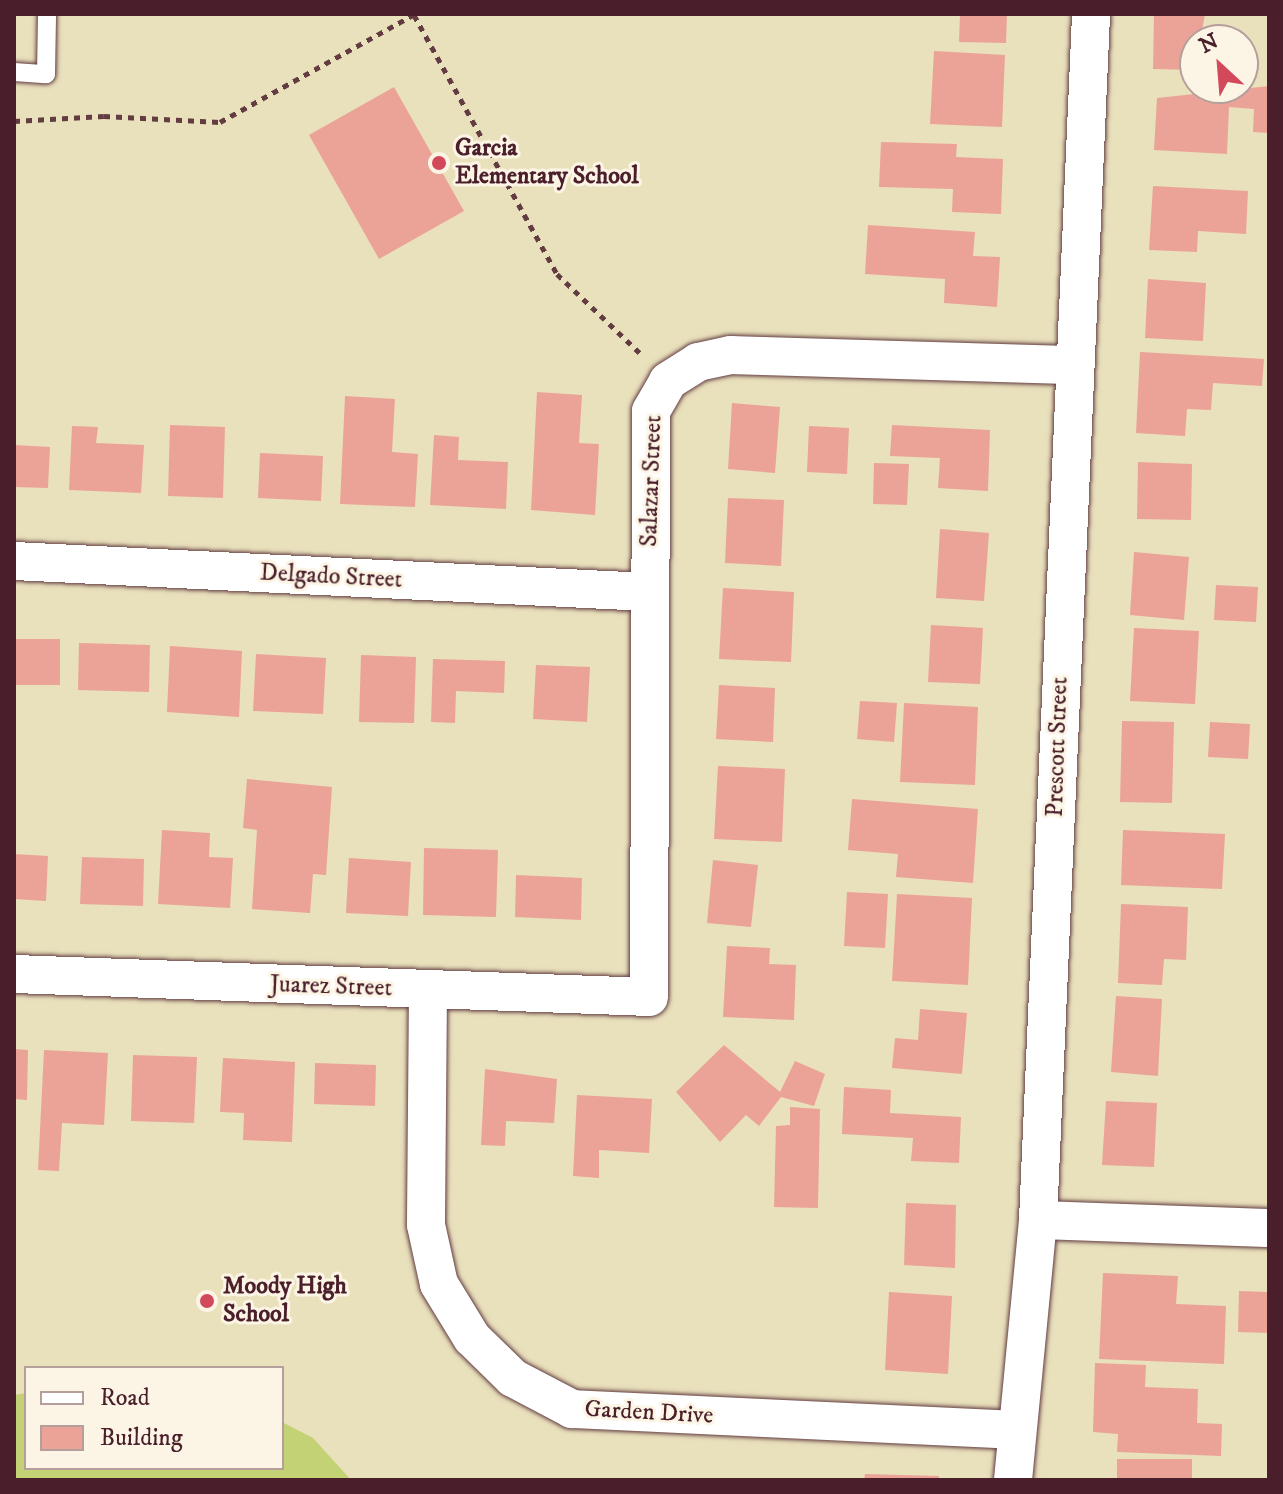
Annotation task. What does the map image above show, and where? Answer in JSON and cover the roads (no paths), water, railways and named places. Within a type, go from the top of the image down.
[{"type":"street","name":"Prescott Street","points":[[1013,1480],[1015,1430],[1038,1220],[1091,14]]},
{"type":"street","name":"Salazar Street","points":[[649,997],[651,411],[668,381],[698,362],[731,355],[1074,365]]},
{"type":"street","name":"Delgado Street","points":[[14,561],[648,592]]},
{"type":"street","name":"Juarez Street","points":[[14,974],[649,997]]},
{"type":"street","name":"Garden Drive","points":[[428,991],[426,1225],[439,1284],[472,1338],[513,1378],[572,1409],[1015,1430]]},
{"type":"street","points":[[1038,1220],[1269,1228]]},
{"type":"lane","points":[[14,72],[46,74],[47,14]]},
{"type":"place","name":"Garcia Elementary School","points":[[439,163]]},
{"type":"place","name":"Moody High School","points":[[207,1301]]}]
